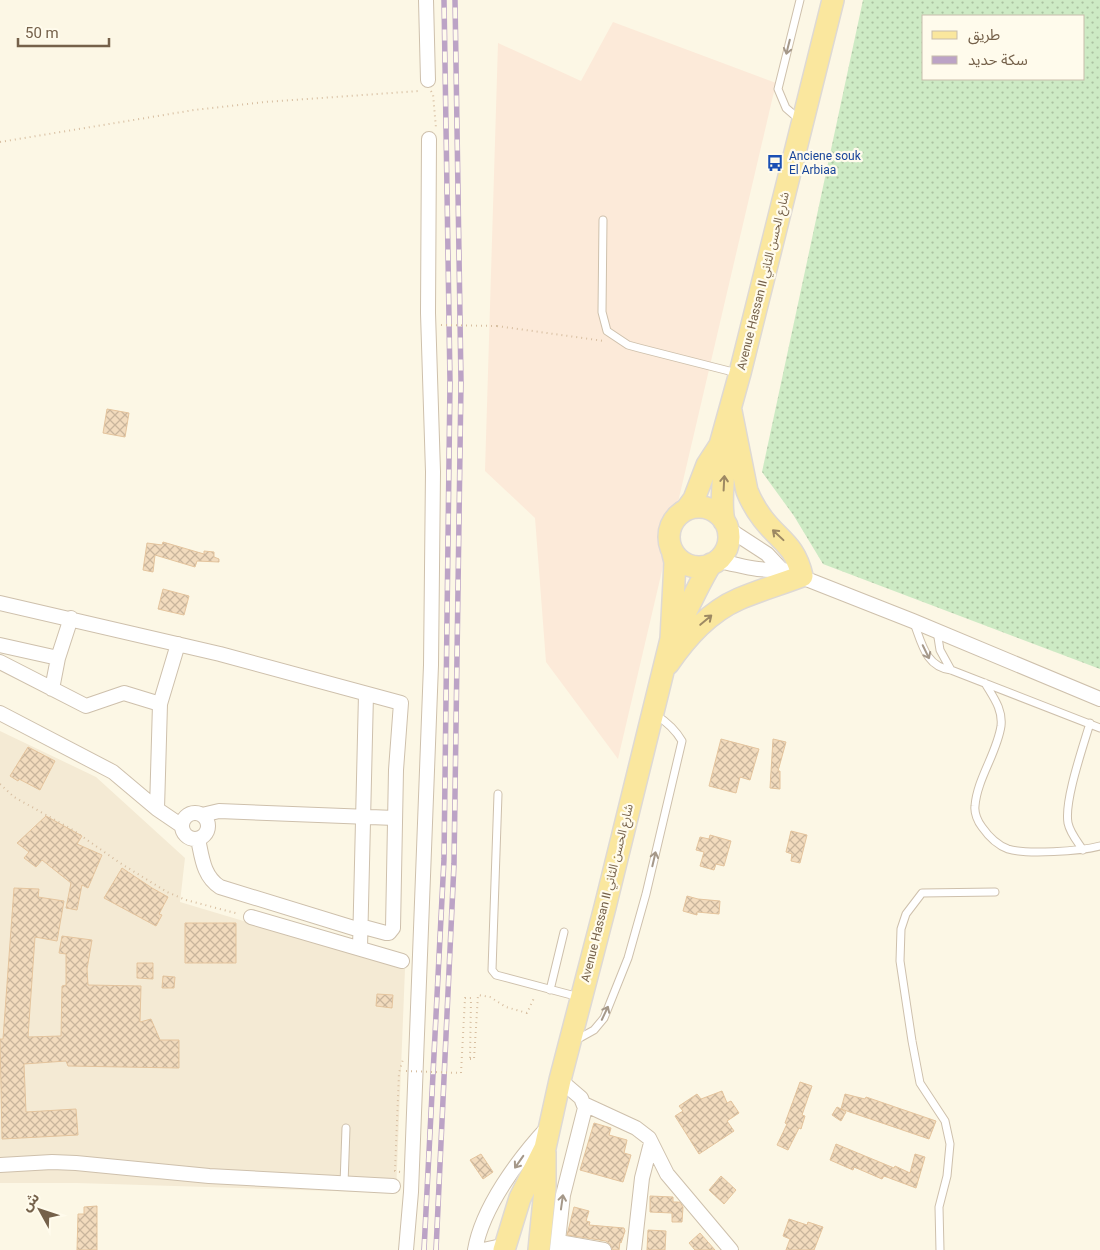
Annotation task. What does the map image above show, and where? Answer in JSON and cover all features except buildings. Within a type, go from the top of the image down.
[{"type":"main road","name":"Avenue Hassan II شارع الحسن الثاني","points":[[686,510],[694,499],[707,465],[720,445],[740,373],[833,0]]},
{"type":"main road","points":[[663,670],[684,642],[716,612],[738,599],[802,576],[794,554],[785,541],[762,519],[751,500],[730,408]]},
{"type":"main road","name":"Avenue Hassan II شارع الحسن الثاني","points":[[720,445],[725,469],[722,506],[726,525]]},
{"type":"main road","points":[[693,508],[707,509],[714,512],[726,525],[728,542],[726,549],[714,563],[705,567],[690,566],[684,564],[673,554],[669,540],[671,526],[680,514],[686,510],[693,508]]},
{"type":"main road","name":"Avenue Hassan II شارع الحسن الثاني","points":[[506,1243],[520,1198],[544,1148],[671,639],[675,562],[673,554]]},
{"type":"main road","name":"Avenue Hassan II شارع الحسن الثاني","points":[[671,639],[681,623],[703,577],[714,563]]},
{"type":"main road","name":"Avenue Hassan II شارع الحسن الثاني","points":[[544,1148],[549,1246]]},
{"type":"main road","points":[[506,1243],[519,1226],[529,1227],[549,1246]]},
{"type":"street","points":[[425,87],[426,0]]},
{"type":"street","points":[[406,1250],[412,1182],[431,665],[433,472],[428,313],[432,134]]},
{"type":"street","points":[[726,525],[767,554],[782,569],[1100,699]]},
{"type":"street","points":[[714,563],[766,571],[782,569]]},
{"type":"street","points":[[0,603],[178,644],[401,704],[396,770],[393,928],[386,934],[220,887],[210,880],[205,870],[198,839]]},
{"type":"street","points":[[52,689],[58,658],[71,618]]},
{"type":"street","points":[[157,809],[160,704],[178,644]]},
{"type":"street","points":[[0,645],[58,658]]},
{"type":"street","points":[[0,662],[86,706],[124,694],[160,704]]},
{"type":"street","points":[[360,948],[366,694]]},
{"type":"street","points":[[0,713],[113,772],[157,809],[182,826],[185,835],[189,838],[198,839],[206,835],[208,822],[202,815]]},
{"type":"street","points":[[182,826],[188,815],[198,813],[202,815],[219,811],[395,818]]},
{"type":"street","points":[[251,917],[402,961]]},
{"type":"street","points":[[560,1080],[581,1098],[584,1104],[584,1113],[549,1246],[604,1250]]},
{"type":"street","points":[[584,1104],[642,1132],[651,1143],[660,1163],[671,1180],[731,1250]]},
{"type":"street","points":[[475,1250],[486,1214],[523,1156],[550,1125]]},
{"type":"street","points":[[634,1250],[642,1178],[651,1143]]},
{"type":"street","points":[[0,1165],[52,1162],[76,1163],[209,1176],[392,1186]]},
{"type":"street","points":[[483,1250],[506,1243]]},
{"type":"lane","points":[[800,0],[778,89],[786,108],[802,121]]},
{"type":"lane","points":[[603,220],[602,312],[606,331],[639,348],[740,373]]},
{"type":"lane","points":[[913,621],[926,655],[930,661],[940,668],[951,670],[1100,728]]},
{"type":"lane","points":[[936,631],[940,650],[951,670]]},
{"type":"lane","points":[[985,684],[1000,710],[1001,724],[997,742],[974,808],[978,822],[990,838],[1009,849],[1035,851],[1083,850],[1100,846]]},
{"type":"lane","points":[[569,1044],[594,1030],[604,1018],[628,958],[646,894],[682,741],[668,723],[652,713]]},
{"type":"lane","points":[[1083,850],[1072,834],[1068,822],[1067,806],[1090,723]]},
{"type":"lane","points":[[498,794],[492,970],[496,974],[581,997]]},
{"type":"lane","points":[[940,1250],[940,1207],[947,1176],[950,1144],[946,1121],[920,1083],[900,961],[901,929],[906,914],[922,893],[995,892]]},
{"type":"lane","points":[[550,990],[564,932]]},
{"type":"lane","points":[[344,1184],[346,1128]]},
{"type":"path","points":[[0,142],[194,110],[265,102],[412,91],[425,87],[433,94],[432,134]]},
{"type":"path","points":[[441,325],[496,326],[603,341]]},
{"type":"path","points":[[0,784],[14,797],[73,830],[120,863],[167,892],[186,900],[251,917]]},
{"type":"path","points":[[406,1071],[461,1073],[464,998],[471,998],[470,1059],[474,1059],[478,995],[490,997],[506,1007],[527,1014],[535,996]]},
{"type":"shaded area","points":[[613,22],[776,83],[618,759],[546,662],[535,518],[485,471],[498,43],[581,81]]},
{"type":"shaded area","points":[[0,731],[96,777],[185,858],[180,902],[405,969],[396,1193],[77,1183],[0,1183]]},
{"type":"green space","points":[[863,0],[1100,0],[1100,669],[823,564],[794,516],[762,472]]},
{"type":"railway","points":[[424,1250],[444,859],[450,382],[444,0]]},
{"type":"railway","points":[[436,1250],[454,864],[461,382],[455,0]]},
{"type":"place","name":"Anciene souk El Arbiaa","points":[[775,163]]}]
